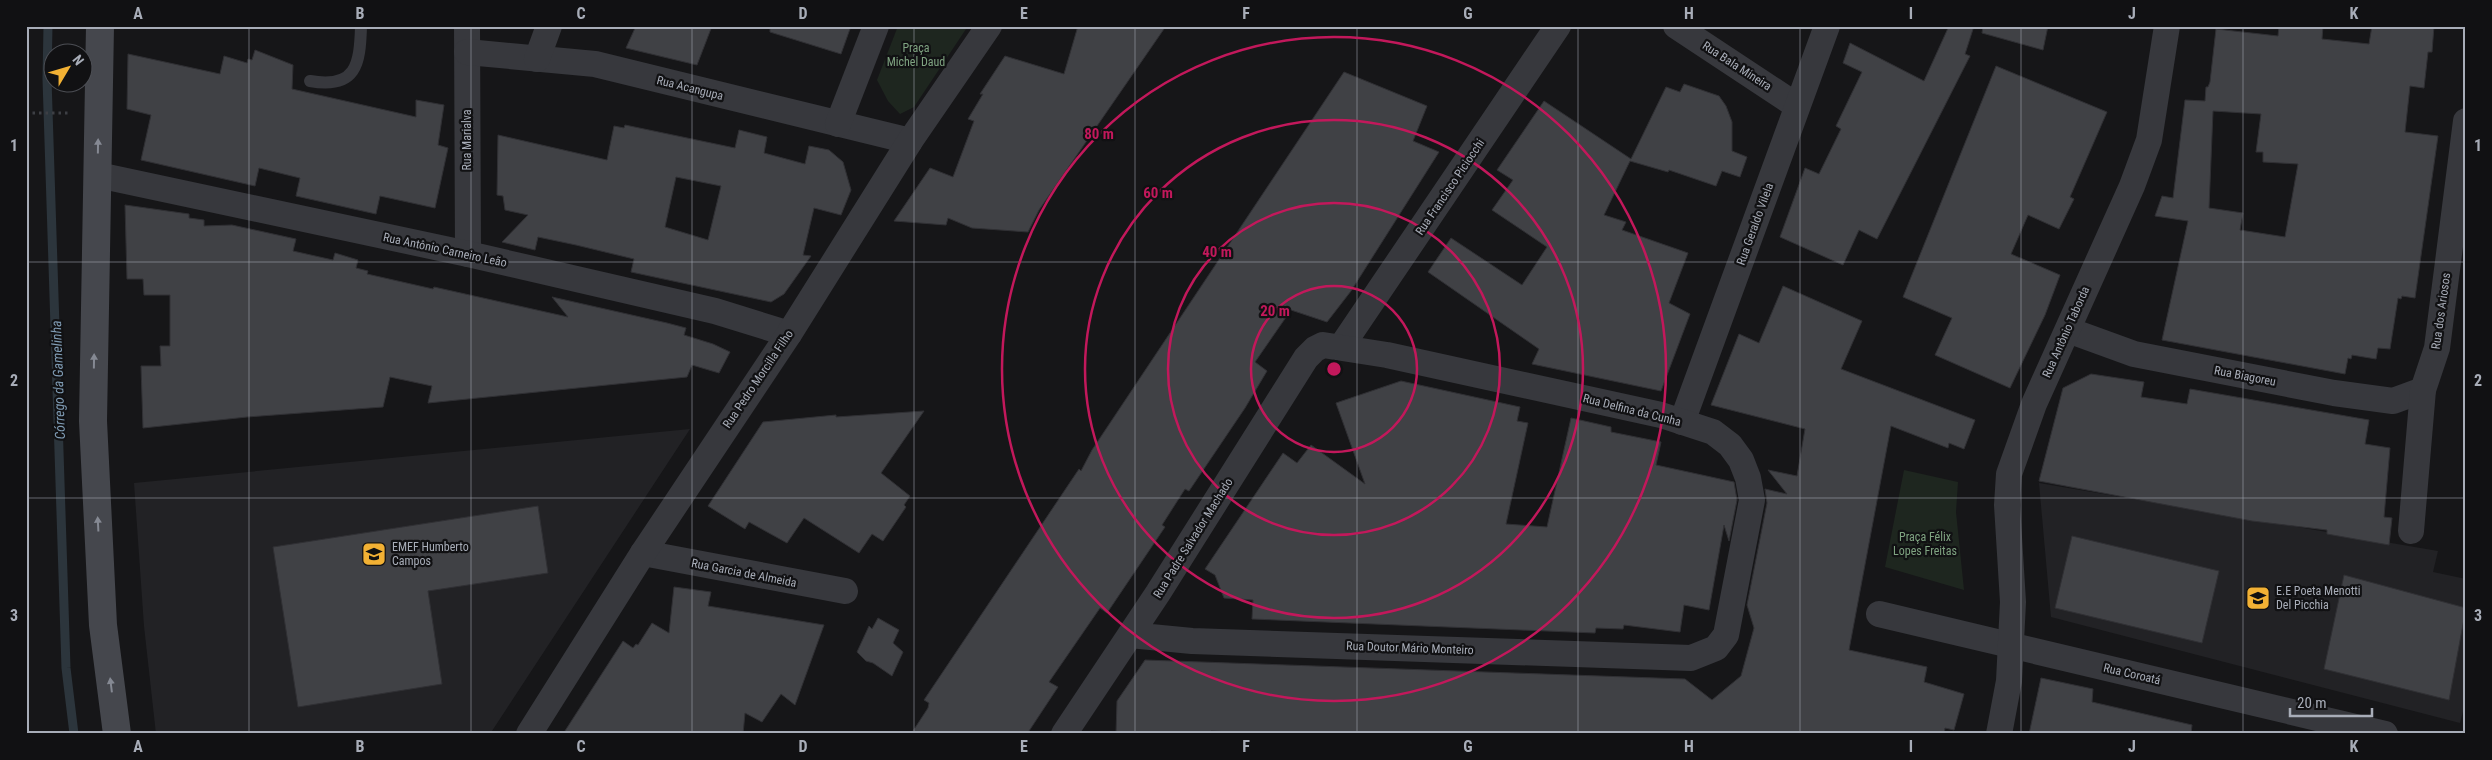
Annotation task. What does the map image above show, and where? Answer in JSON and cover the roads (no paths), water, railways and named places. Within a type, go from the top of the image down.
[{"type":"main road","points":[[100,26],[93,421],[103,625],[117,734]]},
{"type":"street","name":"Rua Marialva","points":[[467,26],[468,254]]},
{"type":"street","points":[[536,59],[549,26]]},
{"type":"street","points":[[838,124],[876,26]]},
{"type":"street","name":"Rua Pedro Morcilla Filho","points":[[530,734],[643,553],[789,334],[910,141],[989,26]]},
{"type":"street","name":"Rua Francisco Piciocchi","points":[[1332,346],[1558,26]]},
{"type":"street","name":"Rua Bala Mineira","points":[[1676,26],[1797,106]]},
{"type":"street","name":"Rua Geraldo Vilela","points":[[1682,422],[1827,26]]},
{"type":"street","name":"Rua Antônio Taborda","points":[[1999,734],[2009,681],[2014,602],[2007,505],[2009,474],[2034,404],[2132,186],[2149,140],[2167,26]]},
{"type":"street","name":"Rua Acangupa","points":[[467,52],[595,64],[910,141]]},
{"type":"street","name":"Rua dos Ariosos","points":[[2411,530],[2424,390],[2437,348],[2466,121]]},
{"type":"street","name":"Rua Antônio Carneiro Leão","points":[[98,175],[468,254],[715,311],[789,334]]},
{"type":"street","name":"Rua Biagoreu","points":[[2068,330],[2134,354],[2334,393],[2393,401],[2424,390]]},
{"type":"street","name":"Rua Delfina da Cunha","points":[[1332,346],[1396,357],[1642,411],[1713,432],[1730,445],[1741,460],[1748,478],[1752,500],[1726,635],[1716,648],[1691,658]]},
{"type":"street","name":"Rua Padre Salvador Machado","points":[[1064,734],[1130,635],[1306,358],[1315,349],[1332,346]]},
{"type":"street","name":"Rua Garcia de Almeida","points":[[643,553],[845,591]]},
{"type":"street","name":"Rua Coroatá","points":[[1879,614],[2385,734]]},
{"type":"street","name":"Rua Doutor Mário Monteiro","points":[[1130,635],[1192,641],[1691,658]]},
{"type":"lane","points":[[310,81],[326,84],[340,82],[351,73],[358,64],[361,26]]},
{"type":"waterway","name":"Córrego da Gamelinha","points":[[48,26],[47,79],[66,668],[74,734]]},
{"type":"place","name":"EMEF Humberto Campos","points":[[374,554]]},
{"type":"place","name":"E.E Poeta Menotti Del Picchia","points":[[2258,598]]},
{"type":"park label","name":"Praça Michel Daud","points":[[916,55]]},
{"type":"park label","name":"Praça Félix Lopes Freitas","points":[[1925,544]]}]
